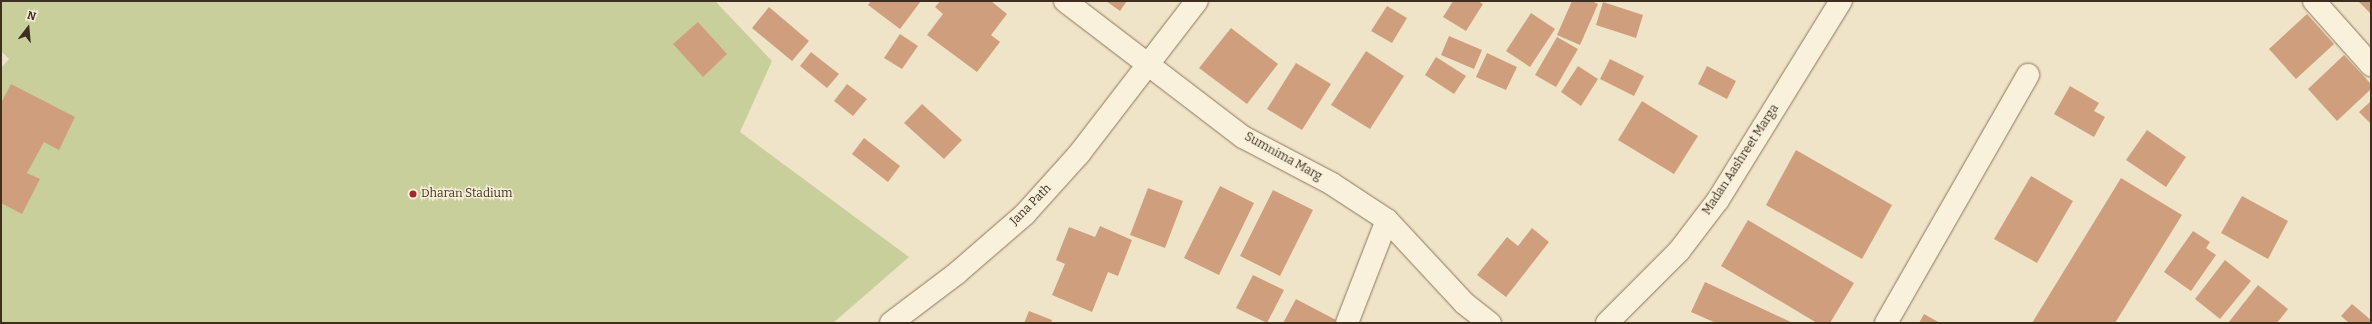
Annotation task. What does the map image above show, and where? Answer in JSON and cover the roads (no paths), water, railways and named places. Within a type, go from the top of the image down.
[{"type":"street","name":"Sumnima Marg","points":[[1065,1],[1243,137],[1332,184],[1387,220],[1462,313],[1490,323]]},
{"type":"street","name":"Jana Path","points":[[891,323],[957,273],[1025,214],[1079,154],[1197,1]]},
{"type":"street","name":"Madan Aashreet Marga","points":[[1607,323],[1679,251],[1718,200],[1841,1]]},
{"type":"street","points":[[2314,1],[2371,66]]},
{"type":"street","points":[[1886,323],[2028,75]]},
{"type":"street","points":[[1347,323],[1387,220]]},
{"type":"place","name":"Dharan Stadium","points":[[413,194]]}]
